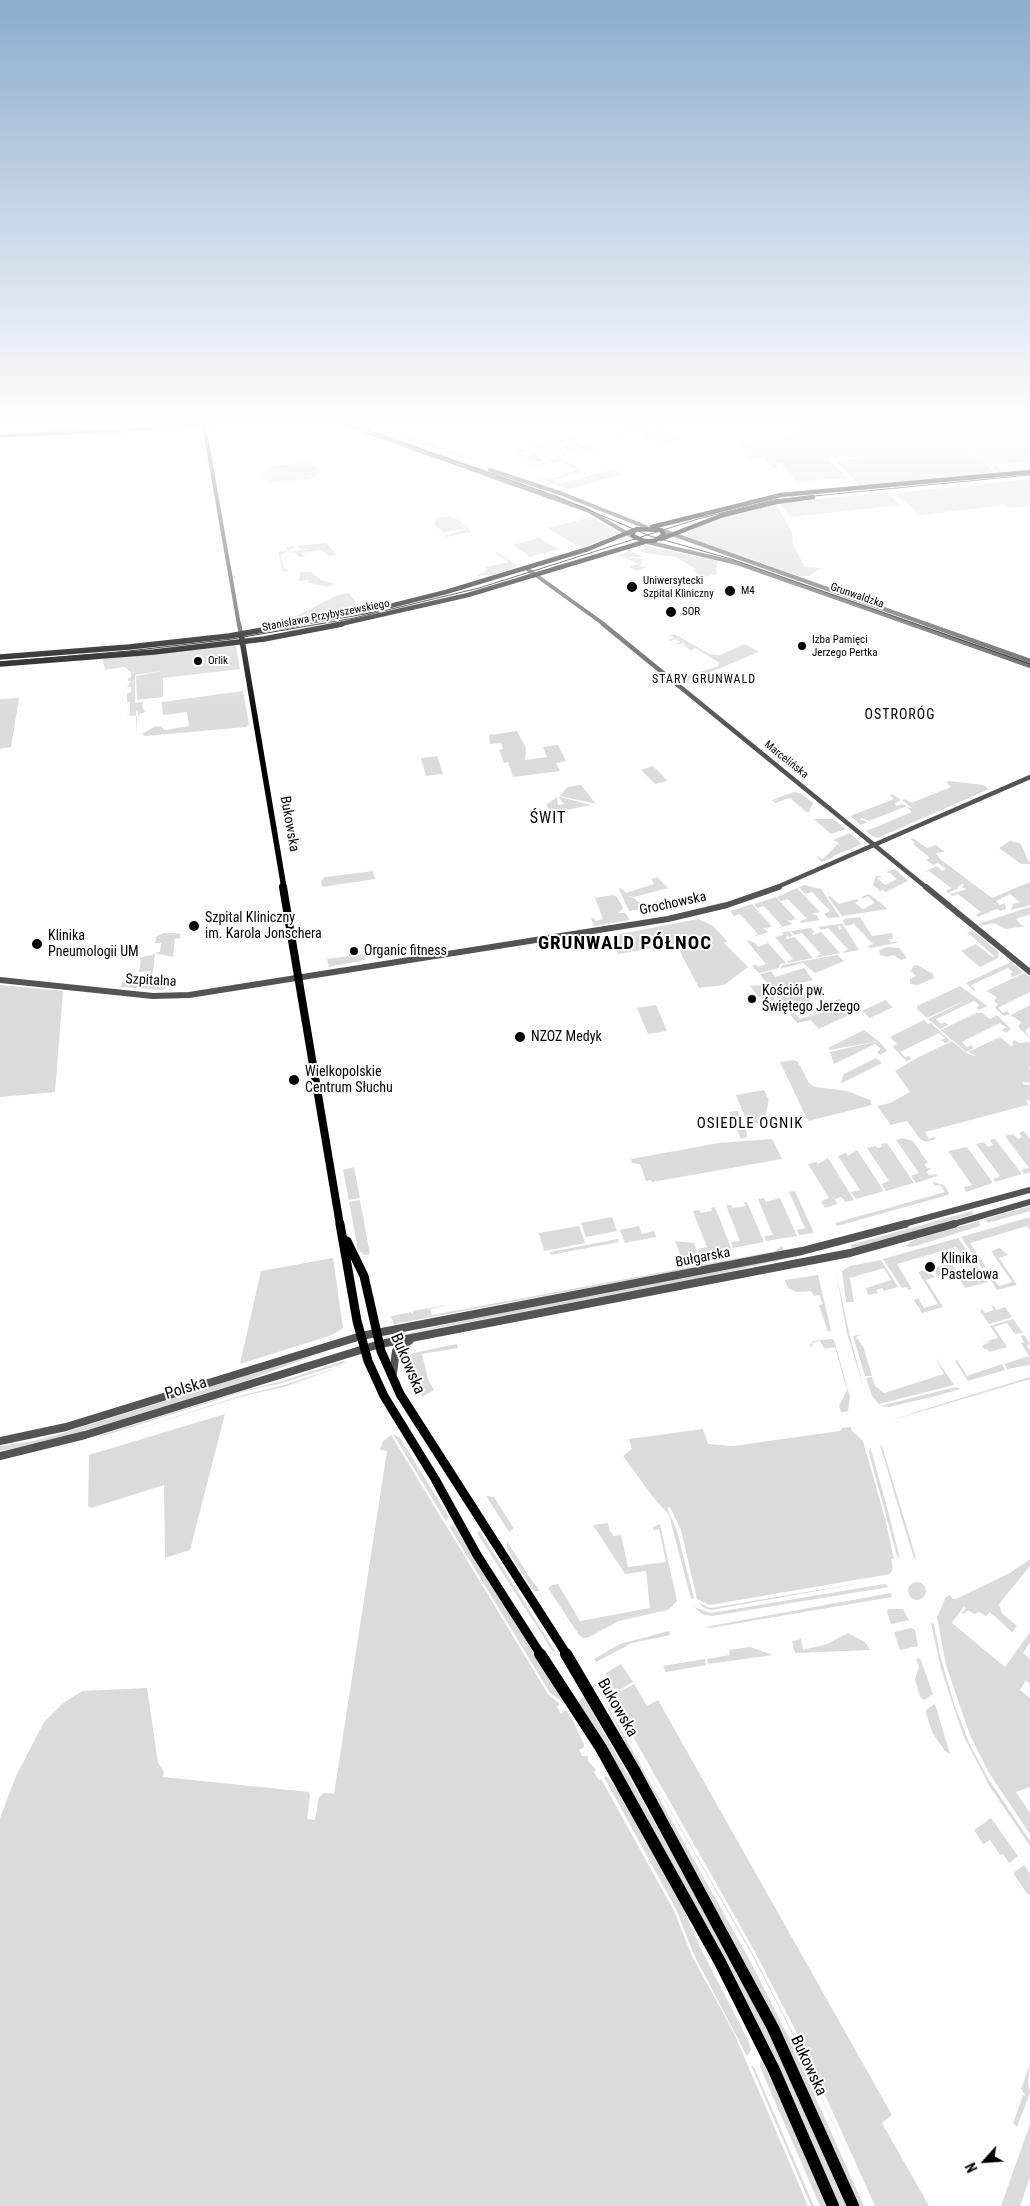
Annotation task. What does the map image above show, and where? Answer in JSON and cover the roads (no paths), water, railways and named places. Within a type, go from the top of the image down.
[{"type":"main road","points":[[648,528],[672,522]]},
{"type":"main road","name":"Stanisława Przybyszewskiego","points":[[0,664],[142,653],[243,641],[320,629],[398,613],[536,575],[612,550],[654,541],[702,522]]},
{"type":"main road","points":[[648,528],[661,530],[663,536],[654,541]]},
{"type":"main road","name":"Stanisława Przybyszewskiego","points":[[0,657],[129,647],[241,634],[393,606],[526,568],[588,549],[637,529],[648,528]]},
{"type":"main road","points":[[637,529],[633,534],[635,538],[647,542]]},
{"type":"main road","name":"Bukowska","points":[[241,634],[364,1349],[384,1396],[428,1468],[477,1555],[601,1748],[720,1962],[774,2070],[833,2206]]},
{"type":"main road","name":"Bukowska","points":[[344,1234],[364,1276],[376,1332],[394,1382],[410,1411],[573,1665],[634,1770],[773,2028],[853,2206]]},
{"type":"street","name":"Bukowska","points":[[221,522],[241,634]]},
{"type":"street","points":[[608,522],[635,538]]},
{"type":"street","points":[[633,522],[648,528]]},
{"type":"street","name":"Grunwaldzka","points":[[661,530],[1030,666]]},
{"type":"street","name":"Grunwaldzka","points":[[647,542],[732,561],[1030,661]]},
{"type":"street","name":"Marcelińska","points":[[526,568],[609,629],[1030,972]]},
{"type":"street","name":"Grochowska","points":[[300,978],[634,926],[688,915],[777,888],[1030,777]]},
{"type":"street","name":"Szpitalna","points":[[0,980],[165,996],[189,995],[300,978]]},
{"type":"street","name":"Bułgarska","points":[[376,1332],[800,1252],[1030,1190]]},
{"type":"street","name":"Bułgarska","points":[[380,1344],[850,1253],[1030,1202]]},
{"type":"street","name":"Polska","points":[[0,1442],[66,1427],[376,1332]]},
{"type":"street","points":[[394,1382],[393,1366],[396,1351],[416,1337]]},
{"type":"street","name":"Polska","points":[[0,1456],[77,1438],[380,1344]]},
{"type":"tram line","points":[[617,522],[647,535]]},
{"type":"tram line","points":[[647,535],[689,522]]},
{"type":"tram line","points":[[0,662],[129,651],[232,639],[354,618],[479,588],[647,535]]},
{"type":"tram line","points":[[647,535],[731,559],[1030,664]]},
{"type":"place","name":"Uniwersytecki Szpital Kliniczny","points":[[632,587]]},
{"type":"place","name":"M4","points":[[730,591]]},
{"type":"place","name":"SOR","points":[[671,612]]},
{"type":"place","name":"Izba Pamięci Jerzego Pertka","points":[[802,646]]},
{"type":"place","name":"Orlik","points":[[198,661]]},
{"type":"place","name":"Szpital Kliniczny im. Karola Jonschera","points":[[194,926]]},
{"type":"place","name":"Klinika Pneumologii UM","points":[[37,944]]},
{"type":"place","name":"Organic fitness","points":[[354,951]]},
{"type":"place","name":"Kościół pw. Świętego Jerzego","points":[[752,999]]},
{"type":"place","name":"NZOZ Medyk","points":[[520,1037]]},
{"type":"place","name":"Wielkopolskie Centrum Słuchu","points":[[294,1080]]},
{"type":"place","name":"Klinika Pastelowa","points":[[930,1267]]},
{"type":"district","name":"STARY GRUNWALD","points":[[704,680]]},
{"type":"district","name":"OSTRORÓG","points":[[900,715]]},
{"type":"district","name":"ŚWIT","points":[[548,819]]},
{"type":"district","name":"GRUNWALD PÓŁNOC","points":[[625,944]]},
{"type":"district","name":"OSIEDLE OGNIK","points":[[750,1124]]}]
